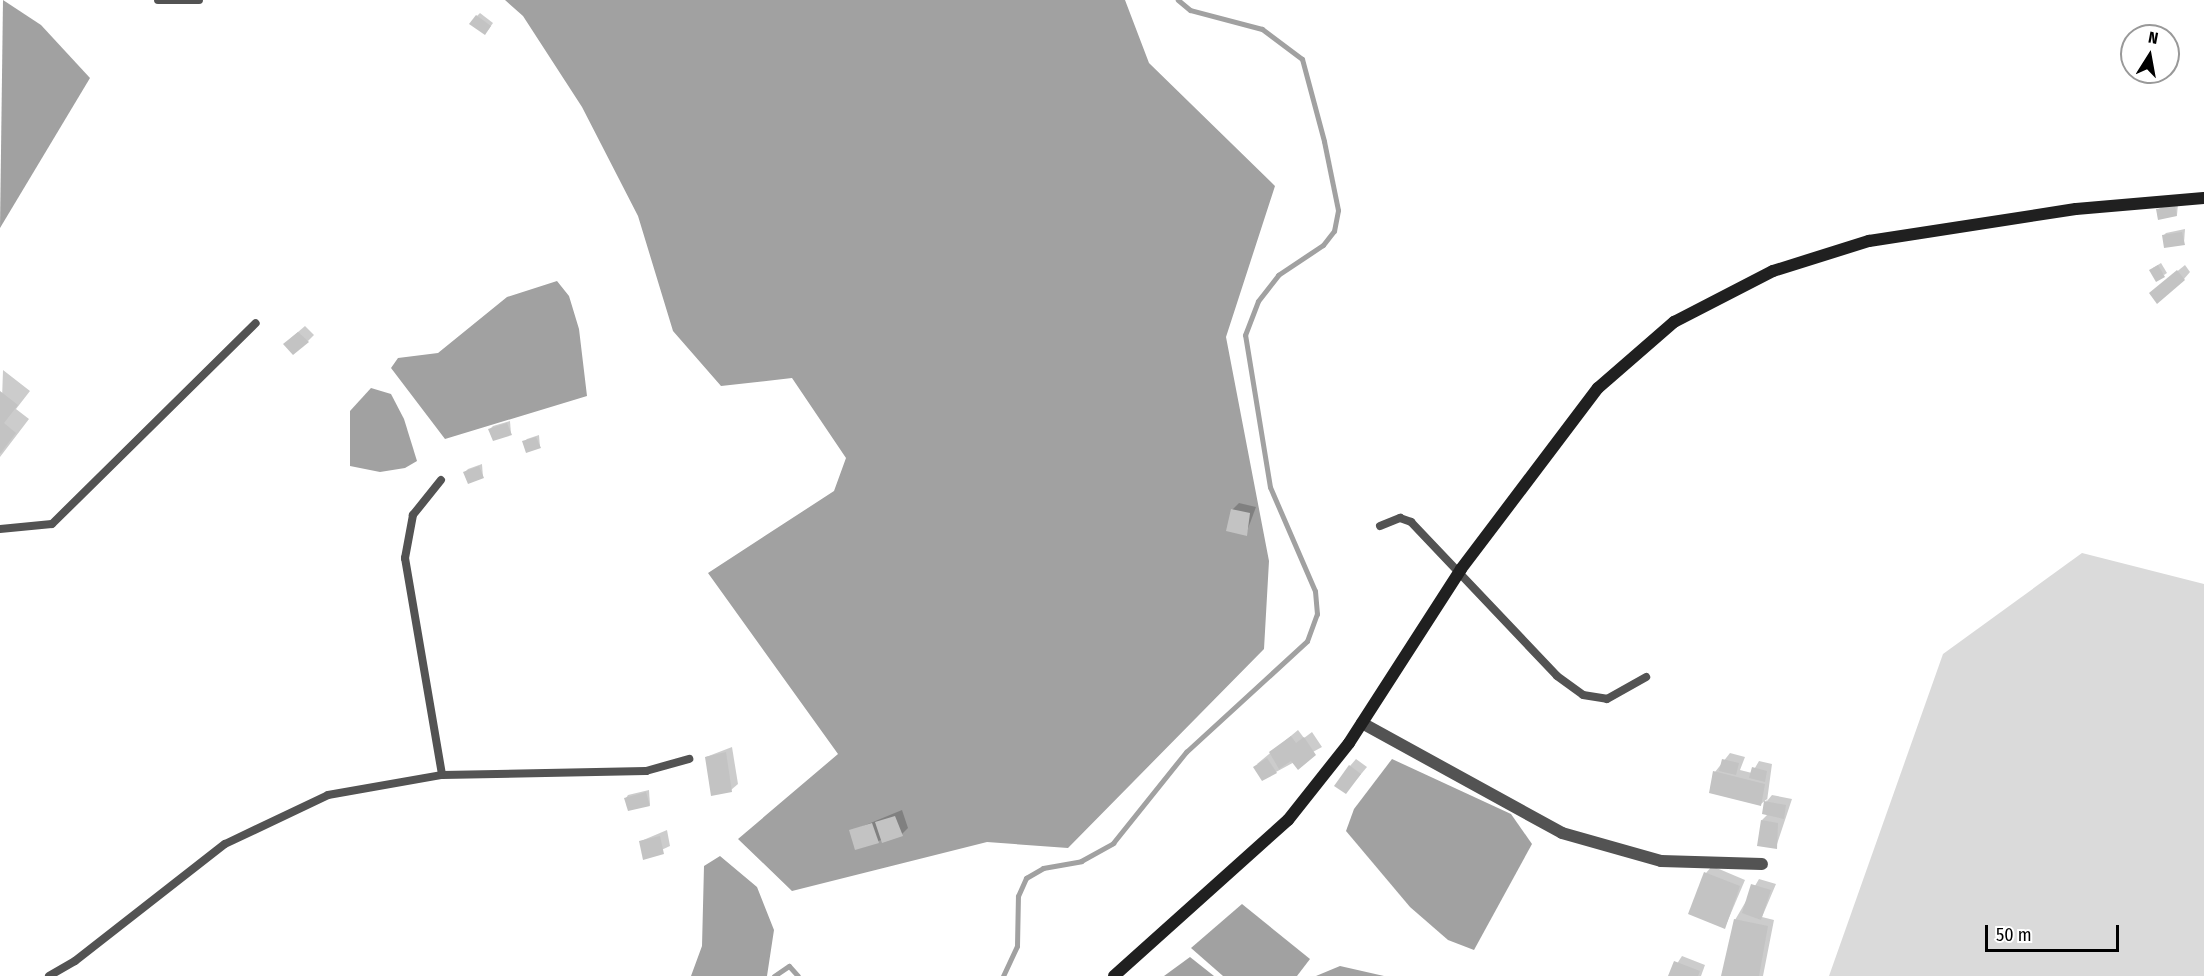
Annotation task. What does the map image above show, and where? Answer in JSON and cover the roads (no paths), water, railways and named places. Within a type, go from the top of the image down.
[{"type":"street","points":[[1114,976],[1229,878],[1288,820],[1362,723],[1461,569],[1598,388],[1674,322],[1773,271],[1869,241],[2076,209],[2204,198]]},
{"type":"street","points":[[1362,723],[1529,818],[1609,849],[1661,861],[1762,864]]},
{"type":"lane","points":[[158,0],[199,0]]},
{"type":"lane","points":[[0,529],[52,524],[256,323]]},
{"type":"lane","points":[[441,480],[413,515],[405,558],[442,775]]},
{"type":"lane","points":[[1380,526],[1400,518],[1411,522],[1461,569],[1557,676],[1583,695],[1607,699],[1646,677]]},
{"type":"lane","points":[[49,976],[225,844],[271,818],[328,795],[442,775],[646,771],[689,759]]},
{"type":"waterway","points":[[1003,976],[1017,946],[1018,896],[1026,878],[1043,868],[1081,861],[1113,843],[1186,752],[1307,641],[1317,614],[1315,591],[1270,487],[1245,335],[1258,301],[1278,275],[1323,245],[1334,231],[1338,210],[1324,141],[1302,59],[1262,29],[1190,10],[1178,0]]},
{"type":"waterway","points":[[774,976],[789,966],[798,976]]}]
